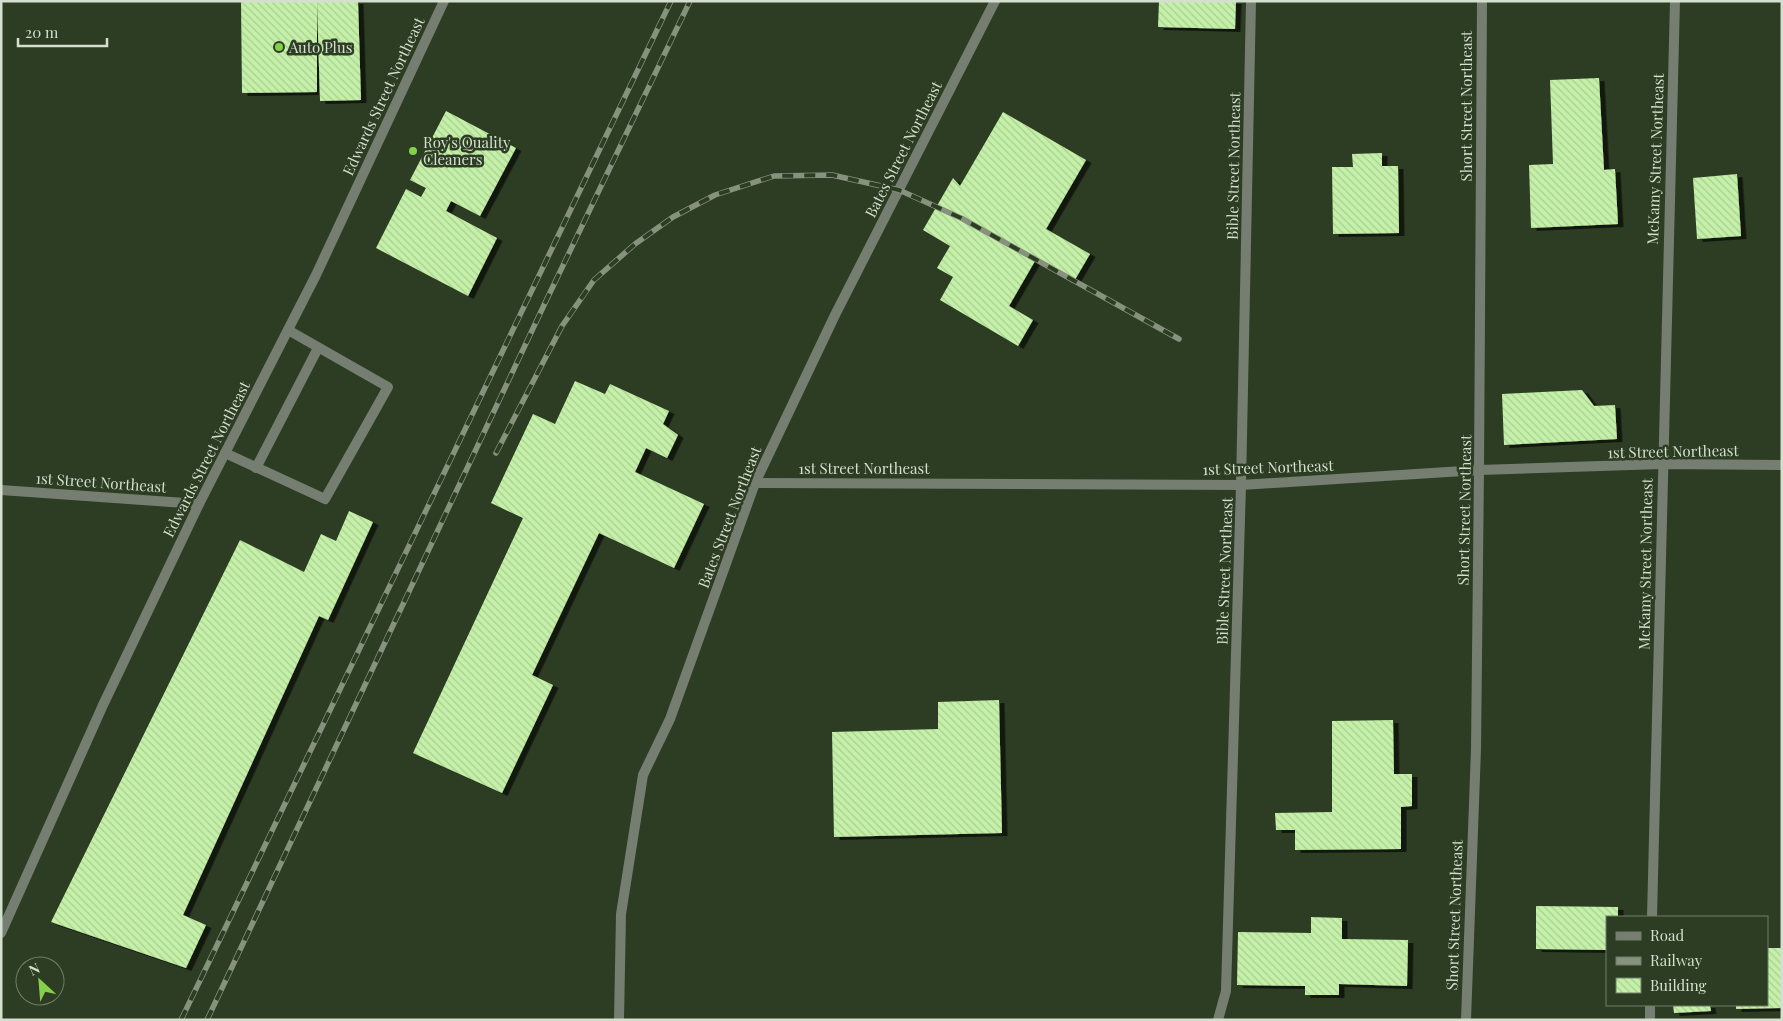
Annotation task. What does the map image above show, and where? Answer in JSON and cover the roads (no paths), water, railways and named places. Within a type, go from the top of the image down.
[{"type":"street","name":"Edwards Street Northeast","points":[[1,933],[103,705],[199,504],[316,275],[444,1]]},
{"type":"street","name":"Bates Street Northeast","points":[[619,1020],[621,914],[643,775],[670,719],[755,483],[835,315],[995,1]]},
{"type":"street","name":"Bible Street Northeast","points":[[1218,1020],[1226,992],[1241,485],[1251,1]]},
{"type":"street","name":"Short Street Northeast","points":[[1466,1020],[1476,749],[1482,1]]},
{"type":"street","name":"McKamy Street Northeast","points":[[1652,916],[1675,1]]},
{"type":"street","points":[[225,453],[325,499],[388,387],[288,330]]},
{"type":"street","points":[[256,468],[318,348]]},
{"type":"street","name":"1st Street Northeast","points":[[755,483],[1241,485],[1479,470],[1662,464],[1782,465]]},
{"type":"street","name":"1st Street Northeast","points":[[1,490],[199,504]]},
{"type":"street","points":[[1650,1006],[1650,1020]]},
{"type":"railway","points":[[181,1020],[671,1]]},
{"type":"railway","points":[[207,1020],[545,303],[690,1]]},
{"type":"railway","points":[[496,453],[562,326],[594,280],[635,244],[673,217],[715,195],[774,176],[832,175],[899,190],[961,218],[1179,339]]},
{"type":"place","name":"Auto Plus","points":[[279,47]]},
{"type":"place","name":"Roy's Quality Cleaners","points":[[413,151]]}]
